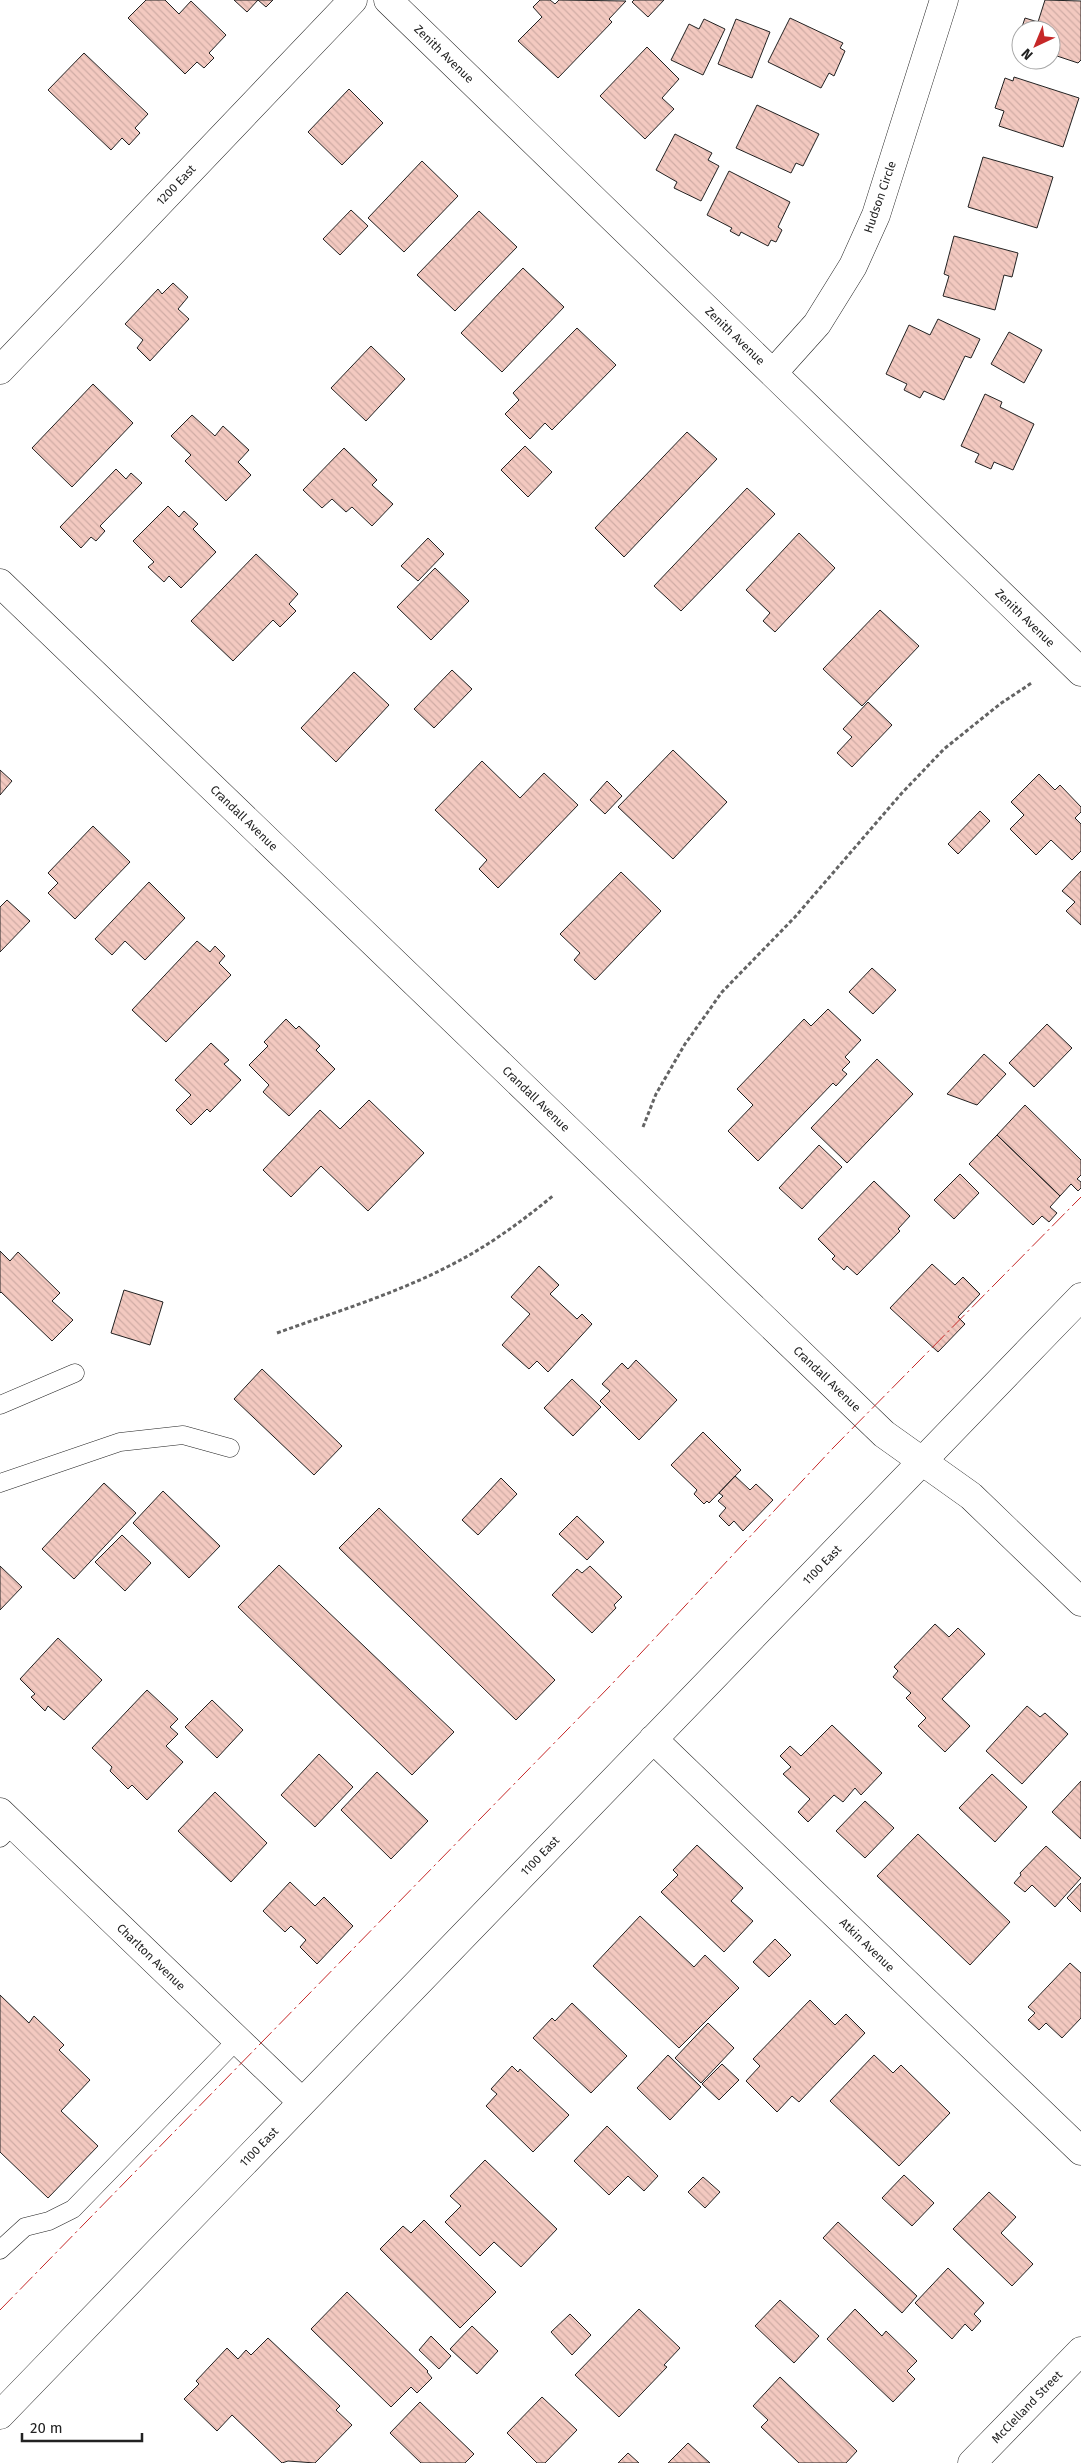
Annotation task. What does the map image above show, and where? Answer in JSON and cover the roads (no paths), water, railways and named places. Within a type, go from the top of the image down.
[{"type":"street","name":"1200 East","points":[[0,370],[353,0]]},
{"type":"street","name":"Zenith Avenue","points":[[388,0],[1081,672]]},
{"type":"street","name":"Hudson Circle","points":[[773,372],[816,324],[853,266],[876,215],[944,0]]},
{"type":"street","name":"Crandall Avenue","points":[[0,583],[879,1429],[971,1496],[1081,1602]]},
{"type":"street","name":"1100 East","points":[[0,2415],[1081,1297]]},
{"type":"street","name":"Atkin Avenue","points":[[653,1739],[1081,2151]]},
{"type":"street","name":"Charlton Avenue","points":[[4,1825],[302,2102]]},
{"type":"street","name":"McClelland Street","points":[[972,2463],[1081,2350]]},
{"type":"lane","points":[[0,1405],[75,1373]]},
{"type":"lane","points":[[0,1483],[120,1442],[183,1435],[230,1448]]},
{"type":"lane","points":[[0,2250],[25,2227],[49,2221],[73,2209],[237,2040]]}]
